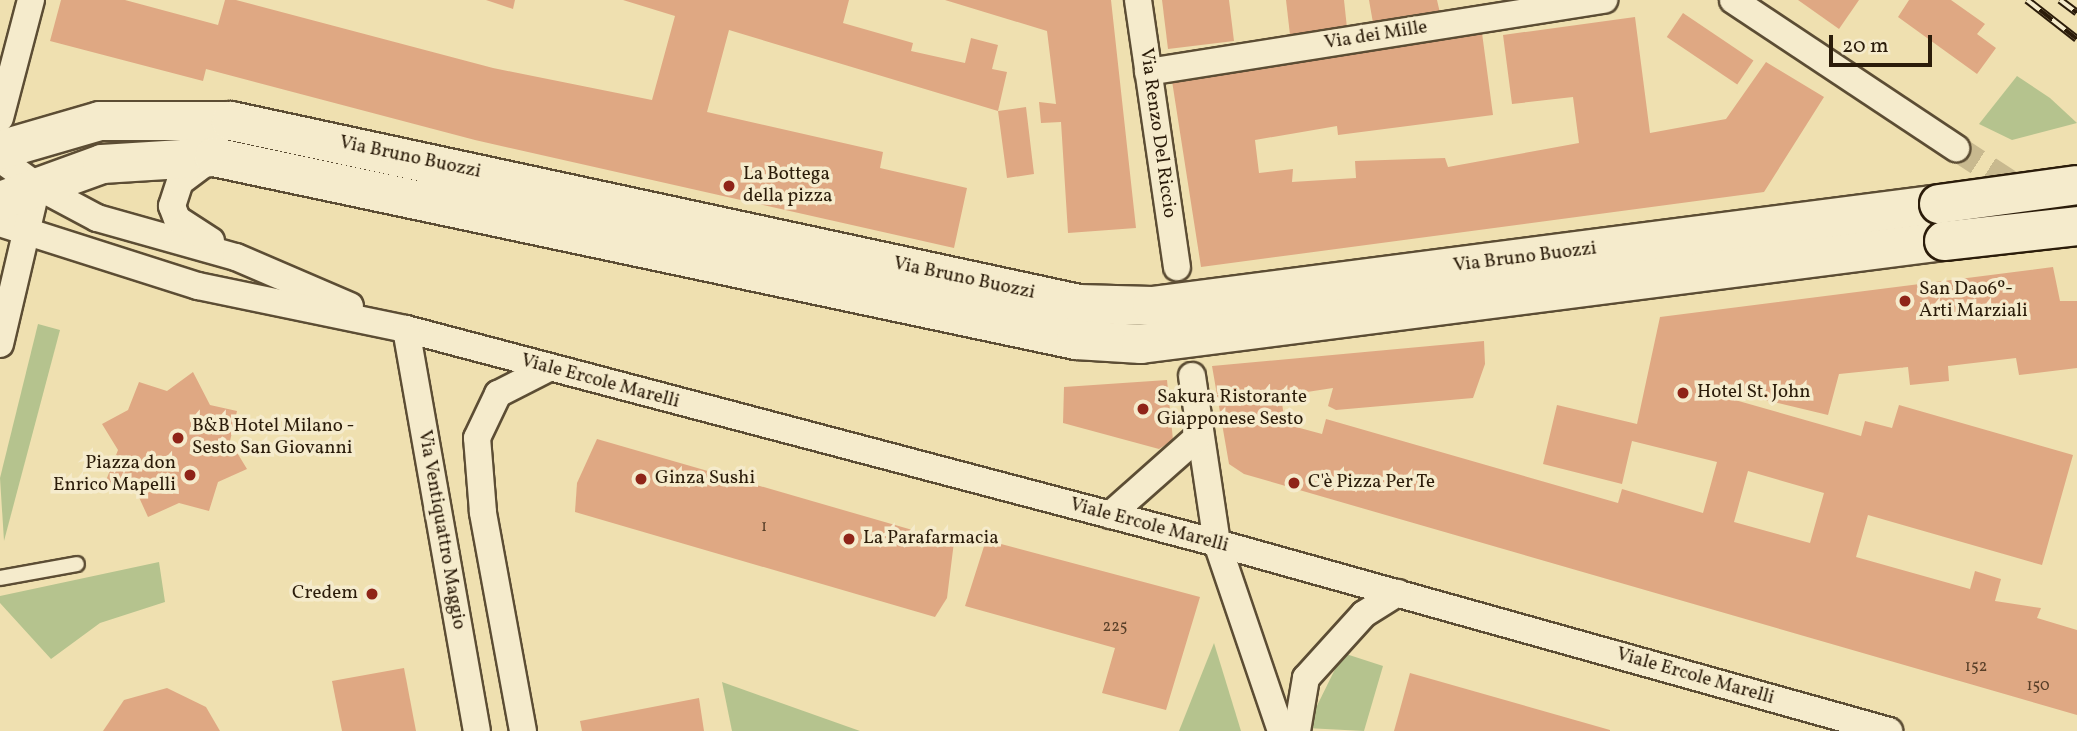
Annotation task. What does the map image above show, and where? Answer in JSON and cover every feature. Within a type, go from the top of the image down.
[{"type":"main road","name":"Via Bruno Buozzi","points":[[0,150],[100,121],[195,117],[254,124],[1079,304],[1152,306],[2077,185]]},
{"type":"main road","name":"Via Bruno Buozzi","points":[[0,201],[102,164],[214,157],[1076,340],[1141,344],[2077,226]]},
{"type":"street","points":[[0,118],[31,0]]},
{"type":"street","name":"Via Renzo Del Riccio","points":[[1138,0],[1177,267]]},
{"type":"street","name":"Via dei Mille","points":[[1148,72],[1604,0]]},
{"type":"street","points":[[1733,0],[1956,148]]},
{"type":"street","name":"Viale Ercole Marelli","points":[[214,157],[180,183],[172,206],[177,219],[236,257]]},
{"type":"street","name":"Viale Ercole Marelli","points":[[0,159],[37,186],[97,218],[236,257],[406,330]]},
{"type":"street","points":[[0,344],[29,233],[37,186]]},
{"type":"street","name":"Viale Ercole Marelli","points":[[0,223],[198,286],[406,330],[1217,543],[1889,731]]},
{"type":"street","name":"Via Ventiquattro Maggio","points":[[406,330],[477,731]]},
{"type":"street","points":[[523,731],[483,512],[477,438],[498,394],[547,369]]},
{"type":"street","points":[[1192,376],[1217,543],[1281,731]]},
{"type":"street","points":[[1110,515],[1200,435]]},
{"type":"street","points":[[1297,731],[1306,678],[1364,614],[1398,593]]},
{"type":"lane","points":[[0,578],[77,564]]},
{"type":"green space","points":[[2017,76],[2050,98],[2077,123],[2012,140],[1979,124]]},
{"type":"green space","points":[[38,324],[60,330],[4,541],[0,478]]},
{"type":"green space","points":[[159,562],[165,602],[100,623],[51,659],[0,603],[0,596]]},
{"type":"green space","points":[[1214,643],[1241,731],[1179,731]]},
{"type":"green space","points":[[1343,653],[1383,666],[1364,731],[1306,728]]},
{"type":"green space","points":[[722,682],[860,731],[732,731]]},
{"type":"building","points":[[61,0],[125,0],[218,25],[225,0],[236,0],[493,68],[652,100],[675,16],[623,0],[849,0],[843,23],[913,43],[911,51],[965,63],[971,38],[998,45],[992,69],[1007,72],[998,111],[729,30],[707,112],[883,152],[880,168],[967,188],[954,248],[475,140],[206,69],[203,81],[50,41]]},
{"type":"building","points":[[486,0],[515,0],[513,9]]},
{"type":"building","points":[[945,0],[1111,0],[1136,228],[1068,233],[1061,122],[1041,123],[1039,102],[1056,104],[1047,31]]},
{"type":"building","points":[[1162,0],[1229,0],[1234,41],[1168,49]]},
{"type":"building","points":[[1286,0],[1344,0],[1347,28],[1290,35]]},
{"type":"building","points":[[1369,0],[1437,0],[1440,13],[1373,23]]},
{"type":"building","points":[[1798,0],[1859,0],[1839,29]]},
{"type":"building","points":[[1909,0],[1951,0],[1985,24],[1977,34],[1996,48],[1977,74],[1898,17]]},
{"type":"building","points":[[1683,13],[1753,61],[1737,85],[1667,37]]},
{"type":"building","points":[[1635,17],[1650,133],[1726,119],[1766,62],[1824,97],[1764,192],[1201,267],[1172,81],[1482,33],[1493,115],[1338,135],[1337,126],[1255,140],[1259,173],[1293,169],[1292,182],[1356,178],[1355,161],[1445,158],[1448,167],[1579,143],[1573,97],[1512,104],[1503,35]]},
{"type":"building","points":[[1026,107],[1034,174],[1007,178],[998,111]]},
{"type":"building","points":[[2053,267],[2060,301],[2077,301],[2077,368],[2019,375],[2016,358],[1948,366],[1949,381],[1910,385],[1908,367],[1839,374],[1828,415],[1736,393],[1735,400],[1861,436],[1865,421],[1892,428],[1899,405],[2073,455],[2042,565],[1868,515],[1856,557],[1970,589],[1975,571],[2001,579],[1995,601],[2041,608],[2037,618],[2077,630],[2077,715],[1244,474],[1229,464],[1212,366],[1484,341],[1485,364],[1473,398],[1336,410],[1328,406],[1333,388],[1281,396],[1285,424],[1322,434],[1326,419],[1618,503],[1622,489],[1703,513],[1717,462],[1632,441],[1622,484],[1543,464],[1557,405],[1637,424],[1660,317]],"holes":[[[1748,471],[1824,493],[1810,543],[1734,522]]]},
{"type":"building","points":[[193,372],[210,405],[237,411],[230,441],[247,469],[218,482],[209,511],[179,503],[148,517],[137,493],[105,483],[118,450],[102,424],[128,410],[139,382],[167,391]]},
{"type":"building","points":[[1167,380],[1173,440],[1159,449],[1063,423],[1064,387]]},
{"type":"building","points":[[597,439],[954,542],[947,598],[935,617],[575,512],[577,483]]},
{"type":"building","points":[[986,540],[1200,597],[1166,710],[1102,693],[1115,648],[965,606]]},
{"type":"building","points":[[404,668],[416,731],[342,731],[332,681]]},
{"type":"building","points":[[1410,673],[1610,730],[1610,731],[1394,731]]},
{"type":"building","points":[[167,688],[206,707],[220,731],[103,731],[124,700]]},
{"type":"building","points":[[699,698],[704,731],[582,731],[580,721]]},
{"type":"tunnel","points":[[1956,148],[2077,227]]},
{"type":"railway","points":[[2027,0],[2077,39]]},
{"type":"railway","points":[[2060,0],[2077,13]]},
{"type":"place","name":"La Bottega della pizza","points":[[729,186]]},
{"type":"place","name":"San Dao6º- Arti Marziali","points":[[1905,301]]},
{"type":"place","name":"Hotel St. John","points":[[1683,393]]},
{"type":"place","name":"Sakura Ristorante Giapponese Sesto","points":[[1143,409]]},
{"type":"place","name":"B&B Hotel Milano - Sesto San Giovanni","points":[[178,438]]},
{"type":"place","name":"Piazza don Enrico Mapelli","points":[[190,475]]},
{"type":"place","name":"Ginza Sushi","points":[[641,479]]},
{"type":"place","name":"C'è Pizza Per Te","points":[[1294,483]]},
{"type":"place","name":"La Parafarmacia","points":[[849,539]]},
{"type":"place","name":"Credem","points":[[372,594]]}]
